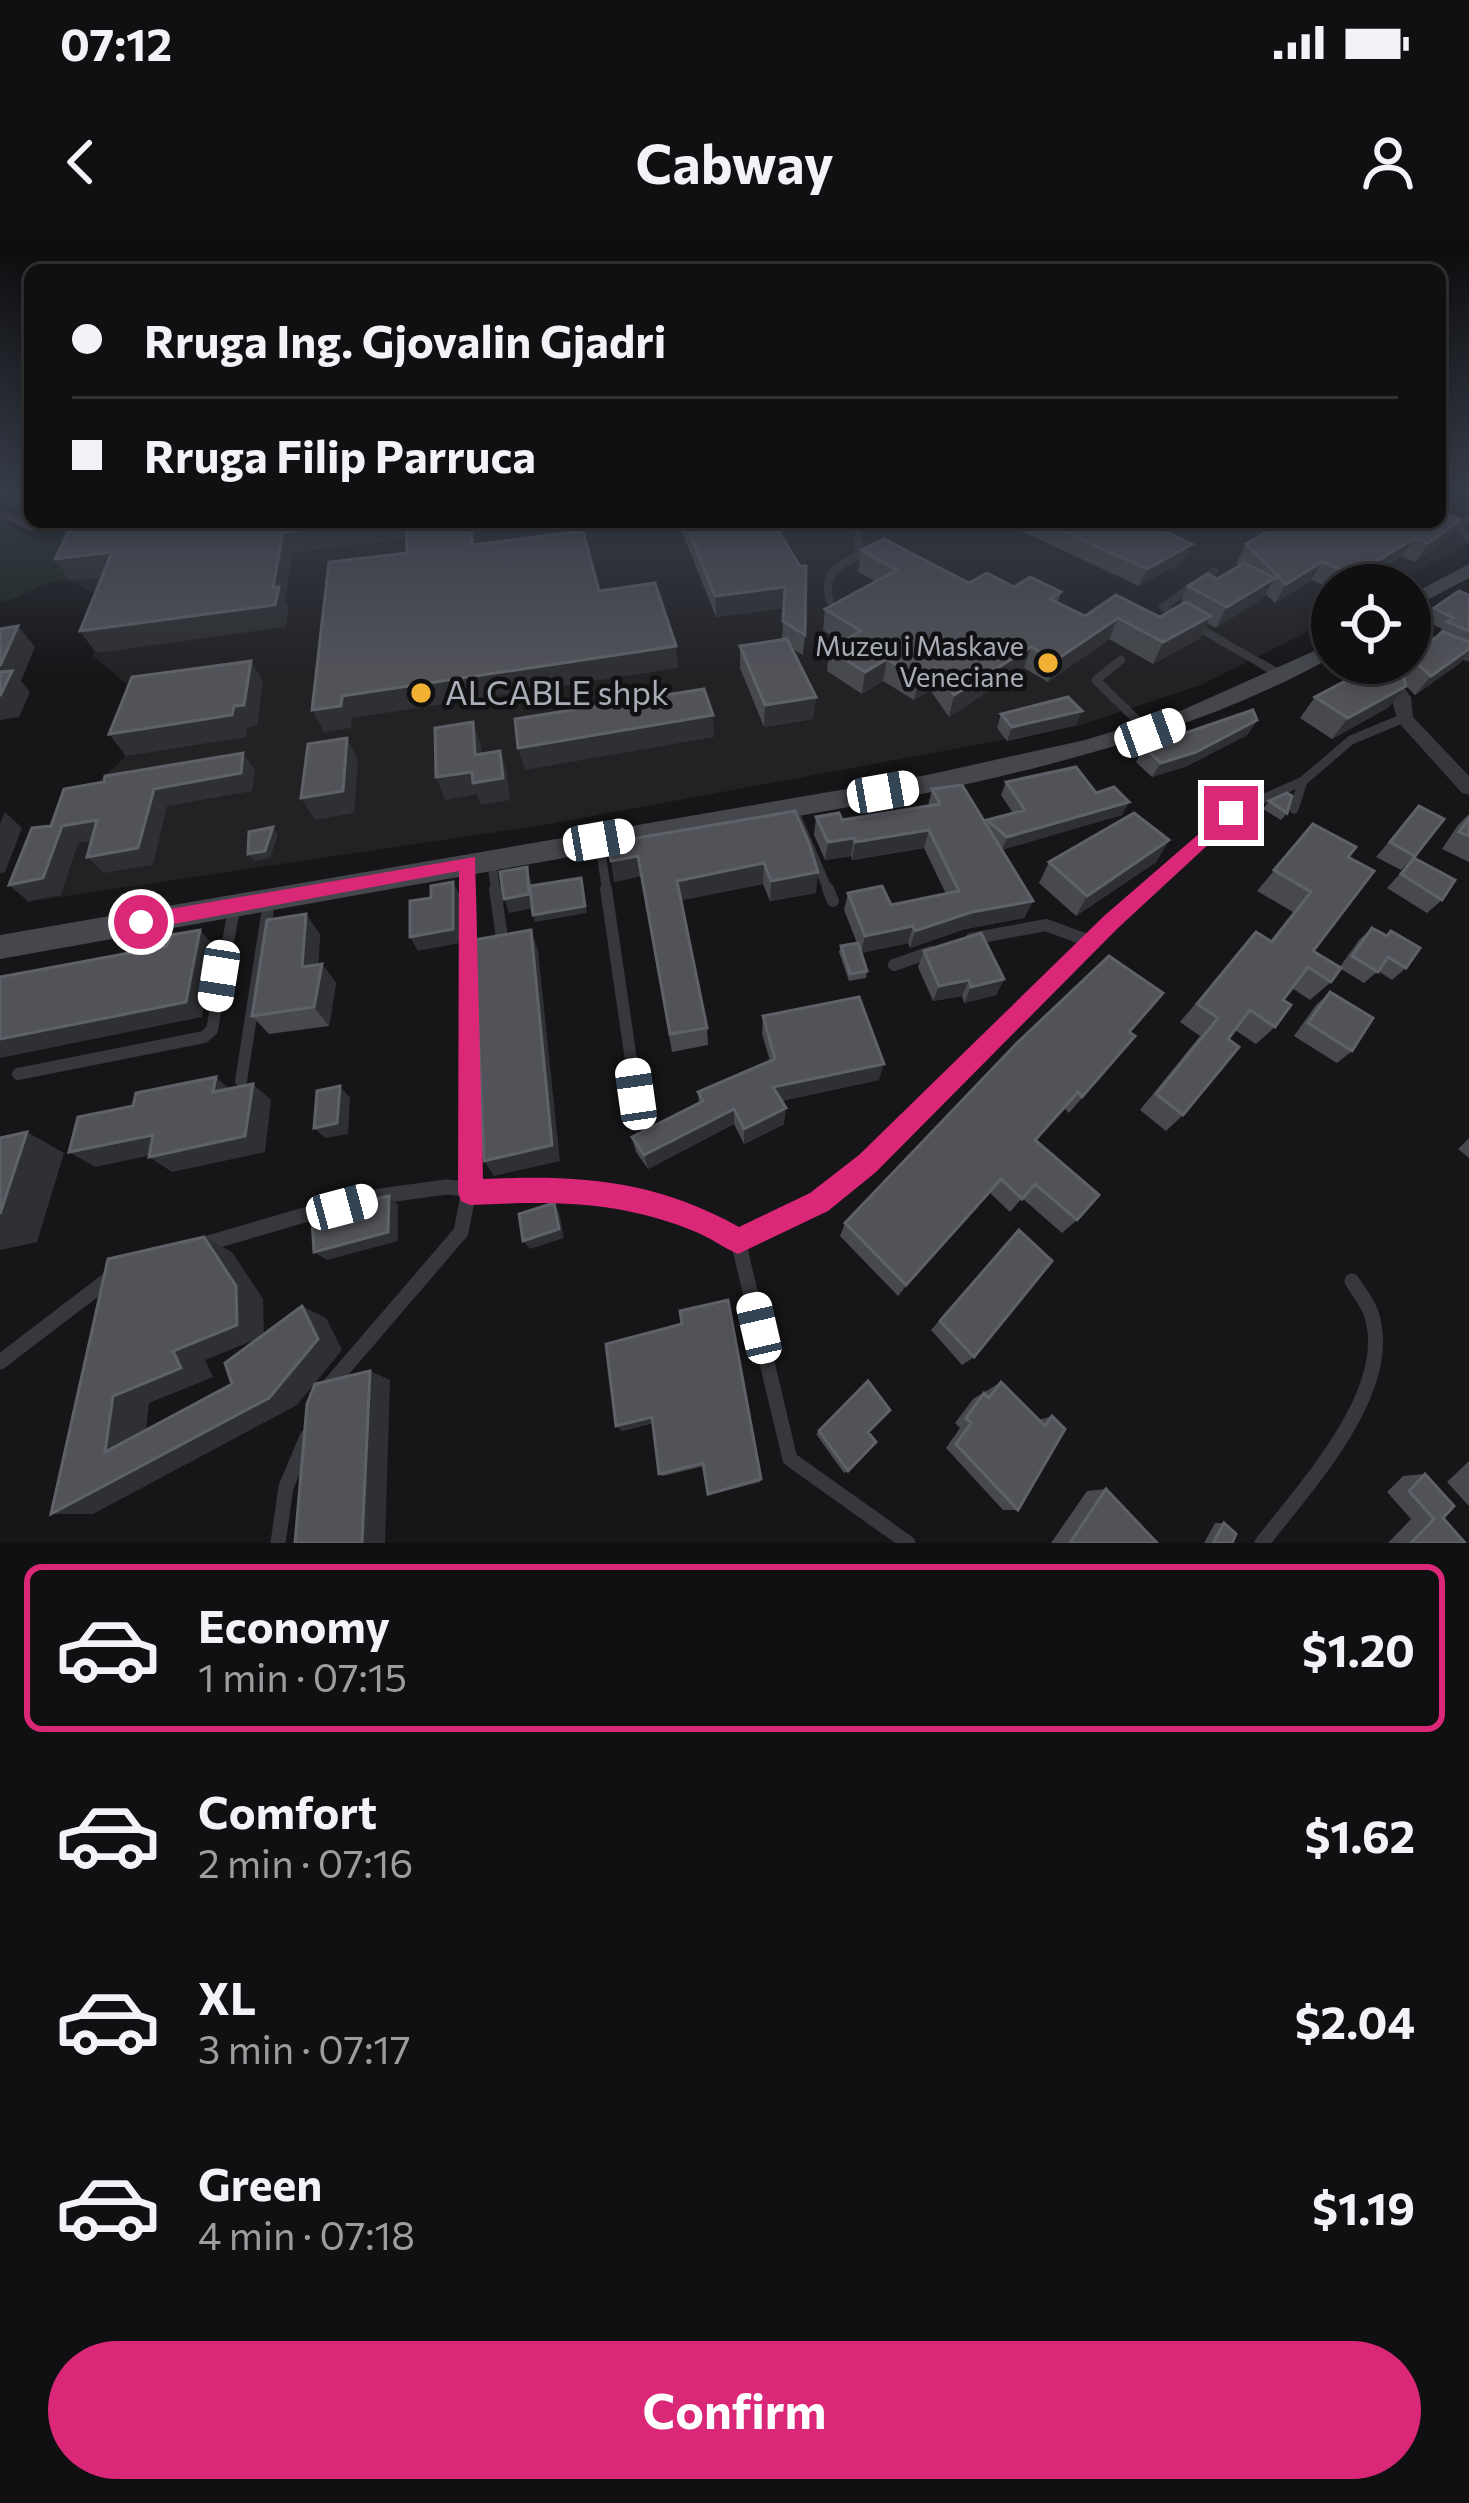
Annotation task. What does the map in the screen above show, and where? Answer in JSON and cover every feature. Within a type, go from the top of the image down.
[{"type":"main road","points":[[1431,591],[1469,570]]},
{"type":"main road","points":[[0,947],[945,781],[1150,733],[1311,665]]},
{"type":"street","points":[[1431,641],[1469,657]]},
{"type":"street","points":[[1386,684],[1402,693],[1408,706],[1404,718],[1469,788]]},
{"type":"lane","points":[[830,601],[825,582],[829,572],[859,551]]},
{"type":"lane","points":[[1214,571],[1163,607],[1283,677]]},
{"type":"lane","points":[[1120,660],[1096,680],[1150,733]]},
{"type":"lane","points":[[738,1241],[819,1202],[868,1164],[1210,828],[1231,813],[1303,781],[1351,740],[1404,718]]},
{"type":"lane","points":[[1294,809],[1303,781]]},
{"type":"lane","points":[[793,808],[833,902]]},
{"type":"lane","points":[[599,840],[636,1094]]},
{"type":"lane","points":[[480,860],[502,938]]},
{"type":"lane","points":[[320,1406],[328,1386],[463,1229],[470,1192],[480,860]]},
{"type":"lane","points":[[241,1081],[269,899]]},
{"type":"lane","points":[[18,1074],[204,1037],[212,1030],[235,906]]},
{"type":"lane","points":[[960,943],[1046,926],[1092,942]]},
{"type":"lane","points":[[895,965],[939,949]]},
{"type":"lane","points":[[194,1247],[382,1196],[446,1187],[470,1192],[568,1188],[617,1195],[702,1221],[738,1241],[790,1459],[908,1543]]},
{"type":"lane","points":[[0,1363],[127,1265]]},
{"type":"lane","points":[[1262,1543],[1358,1411],[1370,1378],[1375,1319],[1369,1300],[1352,1281]]},
{"type":"lane","points":[[278,1543],[286,1487],[311,1426]]},
{"type":"shaded area","points":[[0,551],[82,551],[68,581],[0,602]]},
{"type":"shaded area","points":[[82,551],[1455,551],[1431,564],[1311,564],[1311,630],[1203,684],[1078,726],[550,824],[26,902],[61,807],[86,793],[123,759],[143,698],[93,656],[112,602],[69,580]]},
{"type":"building","points":[[59,551],[280,551],[273,587],[279,587],[275,605],[80,631],[112,552],[55,559]]},
{"type":"building","points":[[588,551],[599,591],[655,583],[676,646],[342,696],[341,706],[312,710],[329,562],[407,553]]},
{"type":"building","points":[[697,551],[791,551],[800,566],[806,566],[805,635],[783,621],[785,587],[715,596]]},
{"type":"building","points":[[862,551],[907,551],[969,583],[987,573],[1014,587],[1030,577],[1061,592],[1050,599],[1085,616],[1116,595],[1160,617],[1186,602],[1211,616],[1163,642],[1118,618],[1056,660],[1031,647],[954,695],[935,668],[919,678],[887,659],[865,672],[829,649],[861,631],[825,609],[897,570]]},
{"type":"building","points":[[1107,551],[1180,551],[1147,569]]},
{"type":"building","points":[[1253,551],[1394,551],[1372,564],[1322,562],[1311,564],[1311,569],[1286,584]]},
{"type":"building","points":[[1244,563],[1275,578],[1227,607],[1188,586],[1208,574],[1217,579]]},
{"type":"building","points":[[1459,591],[1469,595],[1469,631],[1447,622],[1453,618],[1434,608]]},
{"type":"building","points":[[18,626],[0,666],[0,629]]},
{"type":"building","points":[[1443,632],[1469,642],[1469,649],[1431,676],[1431,641]]},
{"type":"building","points":[[787,639],[816,697],[765,705],[740,646]]},
{"type":"building","points":[[251,661],[244,705],[234,706],[232,715],[109,734],[132,677]]},
{"type":"building","points":[[12,671],[0,696],[0,672]]},
{"type":"building","points":[[1340,684],[1406,686],[1348,718],[1315,697]]},
{"type":"building","points":[[704,689],[713,715],[518,748],[515,719]]},
{"type":"building","points":[[1068,697],[1082,711],[1012,727],[1001,714]]},
{"type":"building","points":[[1253,710],[1257,720],[1196,752],[1161,763],[1144,747]]},
{"type":"building","points":[[473,722],[475,755],[500,751],[503,778],[473,783],[472,772],[436,777],[435,728]]},
{"type":"building","points":[[347,738],[343,791],[301,798],[308,744]]},
{"type":"building","points":[[243,753],[241,773],[154,789],[138,848],[87,857],[97,820],[62,826],[43,878],[9,885],[32,828],[51,826],[64,789],[104,782],[105,776]]},
{"type":"building","points":[[1076,767],[1096,793],[1114,787],[1129,802],[1007,837],[987,820],[1025,810],[1006,782]]},
{"type":"building","points":[[962,785],[1033,901],[972,912],[915,931],[913,926],[865,936],[848,893],[882,886],[891,905],[959,891],[929,830],[828,842],[816,817],[839,813],[842,820],[940,804],[932,789]]},
{"type":"building","points":[[1287,793],[1292,796],[1287,813],[1269,801]]},
{"type":"building","points":[[1419,806],[1444,819],[1415,856],[1390,842]]},
{"type":"building","points":[[795,811],[818,872],[771,881],[764,863],[677,881],[707,1028],[670,1034],[638,856],[611,861],[608,843]]},
{"type":"building","points":[[1134,813],[1169,840],[1087,896],[1049,862]]},
{"type":"building","points":[[1313,824],[1356,847],[1348,857],[1374,871],[1313,951],[1341,968],[1331,982],[1308,967],[1283,1000],[1291,1005],[1275,1027],[1250,1010],[1228,1039],[1239,1047],[1183,1115],[1156,1094],[1218,1018],[1197,1004],[1256,932],[1272,942],[1311,892],[1274,870]]},
{"type":"building","points":[[273,827],[265,851],[248,854],[249,832]]},
{"type":"building","points":[[1414,858],[1455,880],[1442,900],[1401,874]]},
{"type":"building","points":[[527,867],[529,894],[504,899],[500,872]]},
{"type":"building","points":[[581,878],[585,906],[533,915],[530,886]]},
{"type":"building","points":[[453,882],[453,929],[410,937],[410,901],[431,898],[431,886]]},
{"type":"building","points":[[306,914],[302,967],[322,964],[314,1007],[252,1016],[267,920]]},
{"type":"building","points":[[1372,928],[1387,936],[1391,931],[1420,948],[1406,968],[1388,957],[1378,972],[1352,956]]},
{"type":"building","points":[[200,930],[186,1002],[0,1039],[0,977],[167,946],[170,935]]},
{"type":"building","points":[[531,930],[552,1145],[484,1161],[474,940]]},
{"type":"building","points":[[981,933],[1004,979],[971,987],[969,980],[939,986],[924,951]]},
{"type":"building","points":[[858,943],[867,971],[850,974],[841,946]]},
{"type":"building","points":[[1109,956],[1163,993],[1129,1032],[1135,1036],[1082,1097],[1078,1092],[1035,1140],[1099,1195],[1077,1220],[1035,1184],[1022,1199],[1001,1179],[906,1285],[845,1223],[1017,1043]]},
{"type":"building","points":[[1330,992],[1373,1018],[1352,1051],[1308,1023]]},
{"type":"building","points":[[859,997],[884,1064],[773,1087],[786,1108],[744,1129],[734,1109],[644,1155],[632,1137],[703,1101],[698,1092],[775,1059],[763,1016]]},
{"type":"building","points":[[216,1077],[213,1092],[253,1084],[245,1136],[149,1157],[153,1135],[69,1152],[78,1117],[133,1106],[136,1093]]},
{"type":"building","points":[[340,1086],[337,1123],[314,1128],[317,1091]]},
{"type":"building","points":[[27,1132],[0,1214],[0,1138]]},
{"type":"building","points":[[389,1196],[388,1232],[314,1252],[312,1220],[329,1210]]},
{"type":"building","points":[[554,1203],[559,1229],[523,1241],[519,1214]]},
{"type":"building","points":[[1019,1230],[1052,1261],[974,1357],[940,1321]]},
{"type":"building","points":[[204,1237],[236,1286],[237,1325],[173,1351],[181,1368],[113,1396],[105,1452],[232,1384],[225,1363],[302,1306],[318,1339],[269,1398],[51,1514],[108,1259]]},
{"type":"building","points":[[728,1300],[761,1479],[708,1494],[703,1463],[659,1474],[652,1417],[616,1426],[606,1344],[682,1324],[680,1311]]},
{"type":"building","points":[[370,1371],[362,1543],[295,1543],[307,1404],[315,1384]]},
{"type":"building","points":[[868,1381],[890,1410],[868,1432],[876,1442],[848,1471],[819,1431]]},
{"type":"building","points":[[1001,1382],[1045,1426],[1052,1416],[1065,1429],[1018,1510],[956,1444],[971,1423],[966,1418],[984,1393],[989,1398]]},
{"type":"building","points":[[1425,1474],[1454,1506],[1443,1518],[1465,1543],[1411,1543],[1434,1519],[1409,1491]]},
{"type":"building","points":[[1106,1489],[1157,1543],[1070,1543]]},
{"type":"building","points":[[1224,1523],[1236,1534],[1232,1543],[1213,1543]]},
{"type":"place","name":"Muzeu i Maskave Veneciane","points":[[1048,663]]},
{"type":"place","name":"ALCABLE shpk","points":[[421,693]]},
{"type":"route","points":[[141,922],[469,862],[470,1192],[568,1188],[617,1195],[702,1221],[738,1241],[819,1202],[868,1164],[1111,922],[1231,813]]}]
